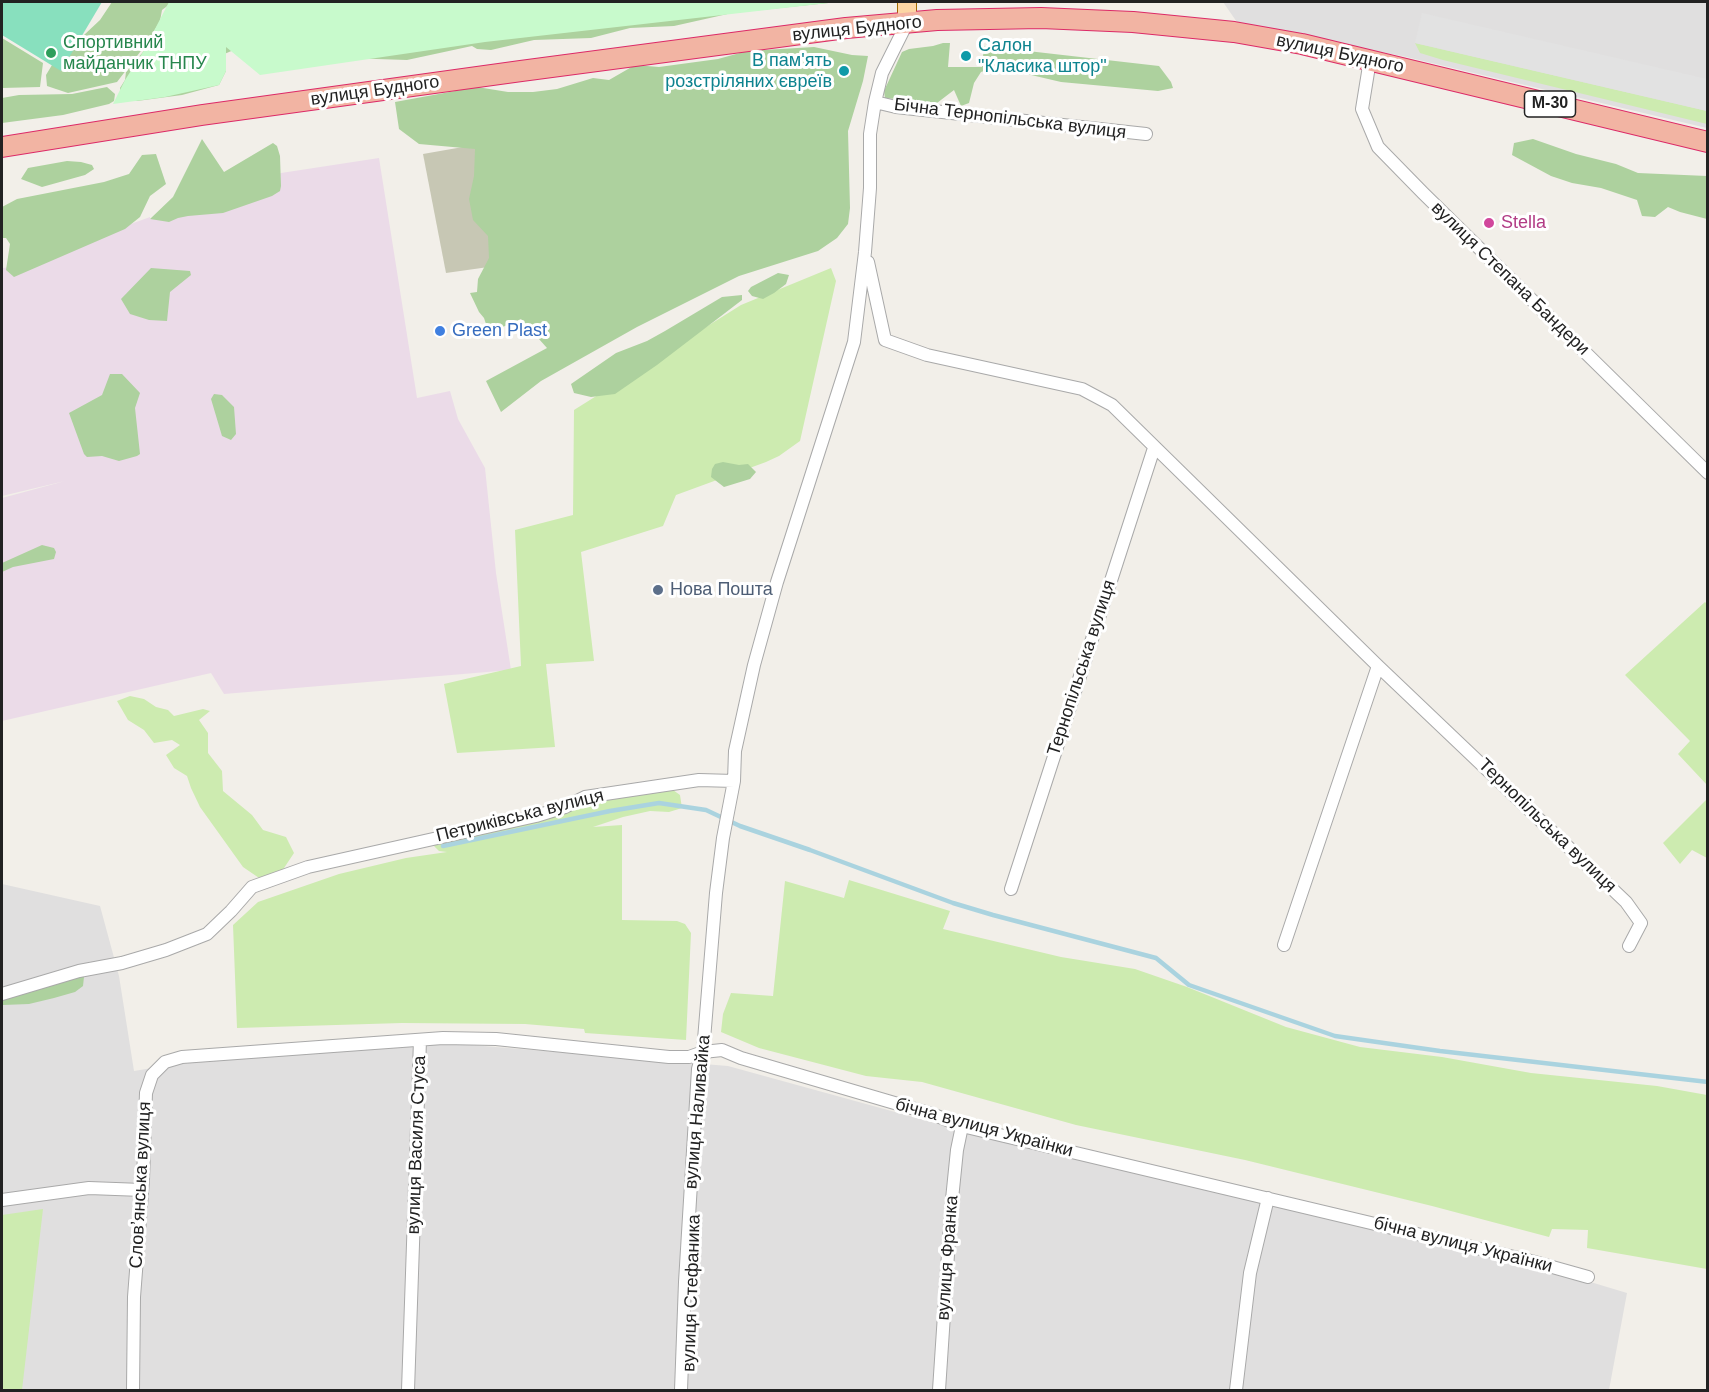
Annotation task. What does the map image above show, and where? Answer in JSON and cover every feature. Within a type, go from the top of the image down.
[{"type":"highway","name":"вулиця Будного","points":[[2,147],[202,115],[846,28],[937,20],[1041,18],[1133,22],[1234,32],[1302,44],[1707,142]]},
{"type":"main road","points":[[907,2],[907,23]]},
{"type":"street","points":[[865,252],[870,188],[870,134],[875,102],[882,73],[907,23]]},
{"type":"street","name":"вулиця Степана Бандери","points":[[1370,60],[1362,109],[1378,147],[1707,472]]},
{"type":"street","name":"Бічна Тернопільська вулиця","points":[[875,102],[1146,134]]},
{"type":"street","name":"Тернопільська вулиця","points":[[865,252],[885,340],[927,355],[1082,388],[1112,405],[1378,666],[1626,902],[1641,922],[1629,946]]},
{"type":"street","name":"вулиця Наливайка","points":[[681,1390],[698,1069],[704,1052],[715,905],[724,834],[734,781],[735,751],[754,665],[777,582],[854,342],[865,252]]},
{"type":"street","name":"Тернопільська вулиця","points":[[1011,889],[1154,448]]},
{"type":"street","points":[[1284,945],[1378,666]]},
{"type":"street","name":"Петриківська вулиця","points":[[2,994],[80,971],[122,963],[207,934],[252,887],[308,867],[536,816],[565,807],[585,797],[699,780],[734,781]]},
{"type":"street","name":"вулиця Василя Стуса","points":[[408,1390],[420,1040],[496,1039],[669,1057],[689,1057],[704,1052]]},
{"type":"street","name":"Словʼянська вулиця","points":[[133,1390],[134,1297],[146,1093],[152,1075],[165,1062],[182,1057],[420,1040]]},
{"type":"street","name":"бічна вулиця Українки","points":[[704,1052],[722,1050],[741,1058],[932,1114],[962,1126],[1531,1261],[1588,1277]]},
{"type":"street","name":"вулиця Стефаника","points":[[689,1390],[689,1346],[704,1052]]},
{"type":"street","name":"вулиця Франка","points":[[939,1390],[951,1209],[957,1150],[962,1126]]},
{"type":"street","points":[[2,1200],[88,1188],[142,1190]]},
{"type":"street","points":[[1236,1390],[1250,1273],[1268,1198]]},
{"type":"shaded area","points":[[1223,2],[1707,2],[1707,128],[1402,56],[1239,25]]},
{"type":"shaded area","points":[[1422,13],[1707,79],[1707,111],[1415,43]]},
{"type":"shaded area","points":[[497,141],[524,262],[446,273],[423,154]]},
{"type":"shaded area","points":[[379,158],[417,398],[450,391],[458,419],[485,468],[496,573],[511,670],[224,694],[211,673],[2,721],[2,498],[65,481],[2,496],[2,268],[13,267],[268,175]]},
{"type":"shaded area","points":[[2,884],[100,906],[119,976],[134,1071],[176,1064],[447,1043],[728,1066],[975,1134],[1544,1268],[1627,1293],[1609,1390],[2,1390]]},
{"type":"green space","name":"Спортивний майданчик ТНПУ","points":[[2,2],[102,2],[61,71],[2,35]]},
{"type":"green space","points":[[112,2],[838,2],[732,13],[674,26],[630,28],[591,38],[534,40],[491,50],[477,49],[472,46],[407,60],[346,58],[243,46],[222,55],[226,71],[219,85],[182,95],[137,101],[122,96],[120,88],[125,80],[126,72],[143,52],[170,4],[162,10],[160,21],[147,43],[117,82],[68,93],[47,86],[46,75],[52,65],[100,20]]},
{"type":"green space","points":[[169,2],[837,2],[485,42],[260,75],[226,47],[226,71],[219,85],[165,97],[113,104]]},
{"type":"green space","points":[[2,38],[43,63],[40,87],[2,88]]},
{"type":"green space","points":[[950,43],[948,67],[982,67],[984,46],[1159,66],[1173,88],[1158,91],[1061,82],[997,67],[981,72],[974,83],[969,103],[961,106],[954,90],[937,103],[885,98],[884,91],[902,52]]},
{"type":"green space","points":[[1415,43],[1707,111],[1707,124],[1443,60],[1420,53]]},
{"type":"green space","points":[[814,47],[868,56],[848,131],[850,208],[848,224],[837,238],[818,251],[739,276],[637,327],[541,381],[501,412],[486,381],[547,348],[521,319],[489,333],[484,318],[470,293],[477,292],[478,279],[489,258],[488,236],[473,220],[469,199],[474,176],[475,149],[419,144],[399,129],[395,102],[477,87],[508,92],[557,89],[593,78],[609,80],[635,65],[659,67],[718,59],[747,51]]},
{"type":"green space","points":[[107,87],[115,94],[114,101],[109,104],[63,115],[2,123],[2,98],[19,95],[72,94]]},
{"type":"green space","points":[[202,139],[224,172],[273,143],[277,146],[280,156],[280,191],[223,213],[188,216],[169,222],[150,219],[173,197]]},
{"type":"green space","points":[[1533,139],[1638,173],[1707,176],[1707,219],[1668,207],[1655,217],[1642,216],[1637,200],[1601,188],[1572,183],[1551,176],[1512,155],[1514,143]]},
{"type":"green space","points":[[156,154],[166,184],[150,196],[140,217],[125,229],[14,277],[6,270],[10,244],[6,238],[2,238],[2,207],[17,199],[104,182],[129,174],[142,155]]},
{"type":"green space","points":[[67,161],[92,165],[94,169],[85,175],[42,187],[21,179],[28,168]]},
{"type":"green space","points":[[151,268],[190,271],[191,275],[170,292],[167,321],[149,320],[130,314],[121,299]]},
{"type":"green space","points":[[831,268],[836,281],[800,441],[766,462],[676,495],[663,526],[581,552],[594,661],[546,664],[555,747],[457,753],[444,684],[521,666],[515,530],[573,515],[574,410],[741,305]]},
{"type":"green space","points":[[778,273],[789,275],[786,284],[774,293],[763,299],[752,296],[748,291],[751,287]]},
{"type":"green space","points":[[742,295],[742,300],[615,394],[591,397],[574,393],[571,384],[616,353],[647,341],[722,297]]},
{"type":"green space","points":[[110,374],[122,374],[140,393],[135,408],[140,454],[119,461],[102,456],[87,457],[69,413],[102,395]]},
{"type":"green space","points":[[214,394],[222,395],[234,407],[236,434],[231,440],[222,436],[211,399]]},
{"type":"green space","points":[[723,462],[748,464],[756,472],[750,479],[724,487],[711,477],[715,464]]},
{"type":"green space","points":[[42,545],[54,548],[56,552],[54,559],[13,567],[2,572],[2,563]]},
{"type":"green space","points":[[1705,602],[1708,605],[1707,785],[1678,754],[1690,741],[1625,675]]},
{"type":"green space","points":[[130,696],[144,699],[156,707],[168,710],[174,716],[203,709],[210,711],[199,720],[208,733],[208,753],[222,771],[223,791],[252,815],[263,830],[286,837],[294,853],[280,874],[262,880],[243,867],[200,807],[187,776],[174,768],[166,755],[180,745],[172,740],[154,743],[144,730],[128,720],[117,701]]},
{"type":"green space","points":[[666,785],[680,795],[682,808],[669,812],[650,811],[593,827],[622,825],[622,920],[677,921],[685,924],[691,933],[686,1040],[585,1033],[584,1029],[525,1024],[402,1023],[237,1028],[233,925],[258,902],[339,874],[406,858],[447,852],[439,851],[434,846],[440,839]]},
{"type":"green space","points":[[1707,799],[1707,858],[1692,850],[1680,864],[1663,843]]},
{"type":"green space","points":[[849,880],[950,911],[943,929],[1061,957],[1135,969],[1187,987],[1286,1027],[1360,1047],[1442,1057],[1531,1073],[1657,1086],[1707,1095],[1707,1269],[1587,1248],[1588,1230],[1552,1229],[1549,1237],[1245,1160],[1076,1125],[922,1082],[866,1076],[759,1048],[721,1032],[723,1014],[731,993],[773,996],[785,881],[844,898]]},
{"type":"green space","points":[[60,977],[84,977],[83,986],[75,992],[29,1004],[3,1005],[2,996]]},
{"type":"green space","points":[[43,1209],[22,1390],[2,1390],[2,1215]]},
{"type":"waterway","points":[[443,846],[659,803],[706,810],[740,826],[953,903],[1156,958],[1189,985],[1335,1036],[1440,1051],[1708,1082]]},
{"type":"place","name":"Спортивний майданчик ТНПУ","points":[[51,53]]},
{"type":"place","name":"Салон \"Класика штор\"","points":[[966,56]]},
{"type":"place","name":"В пам'ять розстріляних євреїв","points":[[844,71]]},
{"type":"place","name":"Stella","points":[[1489,223]]},
{"type":"place","name":"Green Plast","points":[[440,331]]},
{"type":"place","name":"Нова Пошта","points":[[658,590]]}]
